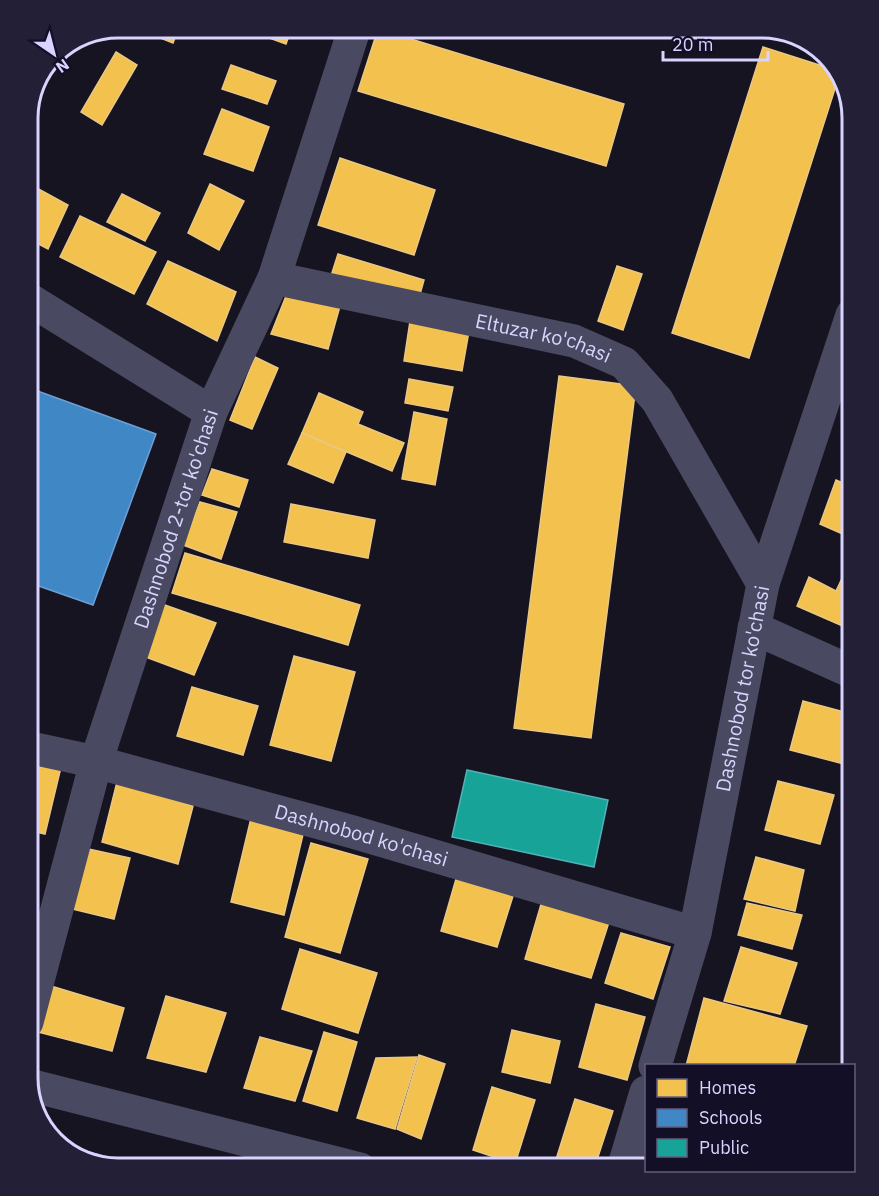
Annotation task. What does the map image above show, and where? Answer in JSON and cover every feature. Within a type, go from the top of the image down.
[{"type":"street","name":"Dashnobod 2-tor ko'chasi","points":[[37,984],[96,762],[211,412],[274,278],[352,37]]},
{"type":"street","name":"Eltuzar ko'chasi","points":[[274,278],[574,341],[624,363],[657,400],[763,584]]},
{"type":"street","points":[[38,305],[211,412]]},
{"type":"street","name":"Dashnobod tor ko'chasi","points":[[654,1064],[695,933],[763,584],[842,345]]},
{"type":"street","points":[[754,628],[842,668]]},
{"type":"street","name":"Dashnobod ko'chasi","points":[[37,749],[96,762],[353,832],[695,933]]},
{"type":"street","points":[[38,1087],[317,1158]]},
{"type":"street","points":[[626,1158],[645,1095]]},
{"type":"building: Homes","points":[[158,37],[175,37],[173,43]]},
{"type":"building: Homes","points":[[267,37],[288,37],[286,44]]},
{"type":"building: Homes","points":[[375,37],[406,37],[624,104],[606,166],[358,91]]},
{"type":"building: Homes","points":[[763,47],[823,66],[835,88],[749,358],[672,333]]},
{"type":"building: Homes","points":[[116,52],[137,65],[102,125],[81,112]]},
{"type":"building: Homes","points":[[231,65],[276,81],[267,104],[222,89]]},
{"type":"building: Homes","points":[[222,109],[269,127],[253,171],[204,154]]},
{"type":"building: Homes","points":[[340,158],[435,190],[414,255],[318,225]]},
{"type":"building: Homes","points":[[210,184],[244,201],[219,250],[188,233]]},
{"type":"building: Homes","points":[[38,189],[68,205],[48,249],[38,244]]},
{"type":"building: Homes","points":[[122,194],[160,213],[145,241],[107,222]]},
{"type":"building: Homes","points":[[80,216],[156,252],[134,294],[60,257]]},
{"type":"building: Homes","points":[[338,254],[424,280],[417,305],[330,279]]},
{"type":"building: Homes","points":[[168,261],[236,292],[217,341],[147,304]]},
{"type":"building: Homes","points":[[617,266],[642,274],[623,330],[598,321]]},
{"type":"building: Homes","points":[[288,291],[340,306],[328,349],[271,334]]},
{"type":"building: Homes","points":[[410,321],[469,331],[462,371],[404,361]]},
{"type":"building: Homes","points":[[255,357],[278,368],[252,429],[230,420]]},
{"type":"building: Homes","points":[[559,376],[636,386],[591,738],[514,728]]},
{"type":"building: Homes","points":[[409,379],[453,387],[448,411],[405,403]]},
{"type":"building: Homes","points":[[319,393],[363,412],[358,424],[404,443],[392,471],[302,433]]},
{"type":"building: Homes","points":[[414,412],[447,419],[435,485],[402,479]]},
{"type":"building: Homes","points":[[302,433],[346,452],[333,483],[288,464]]},
{"type":"building: Homes","points":[[212,469],[248,480],[239,507],[202,495]]},
{"type":"building: Homes","points":[[836,480],[842,483],[842,534],[820,524]]},
{"type":"building: Homes","points":[[200,502],[237,512],[221,559],[183,545]]},
{"type":"building: Homes","points":[[291,504],[375,520],[368,558],[284,542]]},
{"type":"building: Homes","points":[[185,553],[360,605],[348,645],[172,593]]},
{"type":"building: Homes","points":[[809,577],[836,591],[842,578],[842,626],[797,606]]},
{"type":"building: Homes","points":[[162,604],[216,623],[194,675],[143,656]]},
{"type":"building: Homes","points":[[294,656],[355,672],[331,761],[270,745]]},
{"type":"building: Homes","points":[[192,687],[258,706],[243,755],[177,736]]},
{"type":"building: Homes","points":[[803,701],[842,711],[842,763],[790,750]]},
{"type":"building: Homes","points":[[37,761],[61,767],[45,834],[37,832]]},
{"type":"building: Homes","points":[[778,781],[834,795],[820,844],[765,830]]},
{"type":"building: Homes","points":[[117,782],[193,806],[178,864],[102,842]]},
{"type":"building: Homes","points":[[252,814],[305,826],[284,915],[231,902]]},
{"type":"building: Homes","points":[[311,843],[368,859],[340,953],[285,937]]},
{"type":"building: Homes","points":[[84,848],[130,858],[114,919],[68,908]]},
{"type":"building: Homes","points":[[756,857],[804,870],[795,911],[744,899]]},
{"type":"building: Homes","points":[[456,879],[513,896],[497,947],[441,931]]},
{"type":"building: Homes","points":[[542,901],[610,919],[591,978],[525,959]]},
{"type":"building: Homes","points":[[747,903],[802,915],[792,949],[738,935]]},
{"type":"building: Homes","points":[[621,933],[670,947],[653,999],[605,983]]},
{"type":"building: Homes","points":[[741,947],[797,963],[780,1014],[724,1001]]},
{"type":"building: Homes","points":[[300,949],[377,973],[358,1033],[282,1009]]},
{"type":"building: Homes","points":[[51,986],[124,1008],[112,1051],[38,1032]]},
{"type":"building: Homes","points":[[166,996],[226,1013],[206,1072],[147,1058]]},
{"type":"building: Homes","points":[[704,998],[807,1026],[795,1064],[687,1064]]},
{"type":"building: Homes","points":[[596,1004],[645,1017],[627,1080],[579,1067]]},
{"type":"building: Homes","points":[[512,1030],[560,1041],[550,1083],[502,1072]]},
{"type":"building: Homes","points":[[324,1032],[357,1042],[337,1111],[303,1101]]},
{"type":"building: Homes","points":[[260,1037],[312,1051],[295,1101],[244,1088]]},
{"type":"building: Homes","points":[[419,1055],[445,1064],[421,1139],[397,1129]]},
{"type":"building: Homes","points":[[417,1057],[395,1129],[357,1118],[376,1058]]},
{"type":"building: Homes","points":[[492,1087],[535,1100],[517,1158],[497,1158],[473,1150]]},
{"type":"building: Homes","points":[[575,1099],[613,1111],[598,1158],[556,1158]]},
{"type":"building: Schools","points":[[38,391],[156,434],[93,605],[38,586]]},
{"type":"building: Schools","points":[[84,1150],[110,1158],[97,1156]]},
{"type":"building: Public","points":[[467,770],[608,800],[594,867],[452,837]]}]
